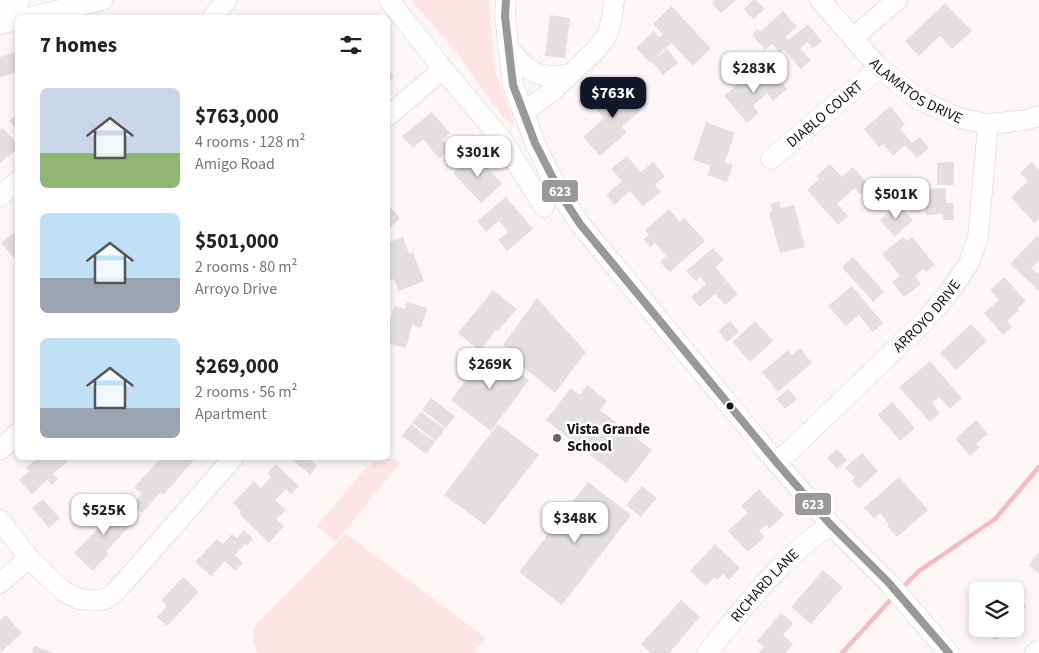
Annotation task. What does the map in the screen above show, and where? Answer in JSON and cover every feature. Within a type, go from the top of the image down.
[{"type":"street","points":[[0,4],[20,0]]},
{"type":"street","points":[[39,15],[103,0]]},
{"type":"street","points":[[215,15],[228,0]]},
{"type":"street","points":[[389,0],[443,69],[504,141],[544,207]]},
{"type":"street","points":[[506,0],[504,16],[513,85],[535,143],[563,198],[580,224],[777,463],[830,524],[888,582],[949,653]]},
{"type":"street","points":[[523,113],[551,92],[596,50],[607,35],[614,0]]},
{"type":"street","name":"ALAMATOS DRIVE","points":[[820,0],[879,68],[920,100],[958,118],[988,124],[1026,120],[1039,116]]},
{"type":"street","points":[[853,38],[897,0]]},
{"type":"street","points":[[0,24],[15,21]]},
{"type":"street","points":[[508,48],[521,62],[542,76],[555,77],[569,74]]},
{"type":"street","name":"DIABLO COURT","points":[[771,159],[879,68]]},
{"type":"street","points":[[390,114],[443,69]]},
{"type":"street","name":"ARROYO DRIVE","points":[[777,463],[925,321],[948,294],[969,263],[978,237],[988,124]]},
{"type":"street","points":[[0,196],[15,184]]},
{"type":"street","points":[[0,450],[15,436]]},
{"type":"street","points":[[0,520],[29,558],[63,591],[79,599],[106,599],[127,579],[231,460]]},
{"type":"street","name":"RICHARD LANE","points":[[707,653],[749,600],[780,566],[830,524]]},
{"type":"street","points":[[0,583],[29,558]]},
{"type":"street","points":[[1035,653],[1039,650]]},
{"type":"shaded area","points":[[411,0],[489,0],[496,74],[516,127],[504,118],[475,80],[460,56]]},
{"type":"shaded area","points":[[393,459],[400,463],[336,542],[317,526],[364,470],[374,462]]},
{"type":"shaded area","points":[[346,534],[486,638],[474,651],[477,653],[259,653],[253,639],[256,624]]},
{"type":"building","points":[[715,0],[736,0],[721,13],[712,3]]},
{"type":"building","points":[[753,0],[756,0],[765,9],[753,19],[744,9]]},
{"type":"building","points":[[945,3],[972,31],[952,49],[940,36],[919,56],[905,41]]},
{"type":"building","points":[[671,6],[711,48],[693,66],[671,43],[654,59],[667,49],[678,63],[663,75],[636,48],[654,31],[659,37],[663,34],[653,24]]},
{"type":"building","points":[[783,11],[797,27],[785,37],[789,40],[808,24],[822,41],[813,48],[807,42],[800,48],[811,60],[801,69],[784,50],[780,53],[772,44],[765,50],[752,35],[758,29],[760,32]]},
{"type":"building","points":[[550,15],[570,18],[565,58],[545,56]]},
{"type":"building","points":[[15,52],[15,73],[0,77],[0,57]]},
{"type":"building","points":[[761,70],[770,80],[776,75],[787,89],[773,101],[767,93],[753,106],[759,113],[747,123],[724,96],[744,79],[747,82]]},
{"type":"building","points":[[390,72],[394,77],[390,81]]},
{"type":"building","points":[[628,84],[646,105],[622,127],[627,132],[600,156],[583,137],[604,118],[589,101],[599,92],[617,112],[623,106],[614,96]]},
{"type":"building","points":[[890,106],[905,124],[900,129],[912,143],[920,137],[929,148],[917,158],[905,145],[893,156],[883,144],[879,147],[864,129]]},
{"type":"building","points":[[432,112],[450,133],[442,140],[450,149],[439,159],[423,139],[413,148],[402,136]]},
{"type":"building","points":[[15,116],[15,128],[9,121]]},
{"type":"building","points":[[706,122],[735,133],[725,162],[733,165],[727,182],[707,175],[711,166],[693,160]]},
{"type":"building","points":[[3,128],[15,142],[15,150],[0,163],[0,130]]},
{"type":"building","points":[[475,153],[502,184],[481,203],[453,173]]},
{"type":"building","points":[[627,156],[641,172],[653,162],[665,176],[655,185],[661,192],[643,206],[630,191],[614,205],[606,195],[622,181],[611,169]]},
{"type":"building","points":[[954,162],[954,185],[937,185],[937,163]]},
{"type":"building","points":[[1032,162],[1039,170],[1039,219],[1034,223],[1011,197],[1028,181],[1020,173]]},
{"type":"building","points":[[830,164],[842,177],[853,167],[870,186],[860,194],[855,188],[837,204],[848,216],[838,225],[807,190],[819,179],[816,176]]},
{"type":"building","points":[[946,188],[946,203],[953,203],[954,220],[943,220],[943,214],[926,215],[926,204],[915,205],[915,189]]},
{"type":"building","points":[[506,197],[533,229],[507,251],[498,240],[508,232],[499,221],[486,232],[477,221]]},
{"type":"building","points":[[779,201],[781,208],[794,205],[805,247],[780,253],[769,212],[772,211],[770,204]]},
{"type":"building","points":[[898,204],[913,220],[895,237],[880,220]]},
{"type":"building","points":[[390,206],[400,218],[390,228]]},
{"type":"building","points":[[669,209],[680,222],[684,218],[705,241],[670,272],[660,262],[666,256],[655,243],[650,247],[644,239],[649,235],[645,230]]},
{"type":"building","points":[[13,233],[15,235],[15,259],[1,243]]},
{"type":"building","points":[[1037,236],[1039,238],[1039,260],[1031,268],[1039,273],[1039,291],[1010,264]]},
{"type":"building","points":[[403,237],[409,254],[413,252],[424,281],[399,291],[394,279],[390,281],[390,242]]},
{"type":"building","points":[[903,237],[907,241],[912,237],[935,265],[926,272],[923,269],[915,276],[921,284],[904,297],[892,282],[900,276],[882,254]]},
{"type":"building","points":[[713,248],[724,260],[715,267],[738,294],[725,305],[715,294],[700,307],[691,297],[706,284],[700,277],[696,281],[686,271]]},
{"type":"building","points":[[853,257],[884,292],[873,302],[842,267]]},
{"type":"building","points":[[1004,277],[1026,301],[1007,321],[1012,327],[1003,335],[984,313],[999,300],[990,290]]},
{"type":"building","points":[[852,286],[883,323],[873,332],[859,315],[846,326],[828,306]]},
{"type":"building","points":[[493,290],[517,309],[498,331],[496,330],[480,351],[458,333]]},
{"type":"building","points":[[537,298],[586,352],[555,393],[509,355],[511,352],[503,345]]},
{"type":"building","points":[[407,302],[427,308],[421,328],[412,325],[406,348],[390,344],[390,323],[394,306],[405,309]]},
{"type":"building","points":[[730,321],[739,332],[727,342],[718,331]]},
{"type":"building","points":[[755,321],[773,341],[750,362],[732,342]]},
{"type":"building","points":[[971,324],[987,341],[956,370],[940,353]]},
{"type":"building","points":[[800,348],[812,363],[778,392],[762,372],[788,350],[792,355]]},
{"type":"building","points":[[489,350],[529,380],[491,431],[451,400]]},
{"type":"building","points":[[930,361],[962,398],[950,409],[939,397],[932,403],[940,413],[930,422],[899,387]]},
{"type":"building","points":[[587,385],[607,401],[600,410],[652,450],[626,483],[546,420],[571,388],[580,395]]},
{"type":"building","points":[[788,389],[797,399],[785,409],[776,399]]},
{"type":"building","points":[[431,398],[455,416],[446,428],[422,410]]},
{"type":"building","points":[[892,402],[915,428],[900,441],[878,415]]},
{"type":"building","points":[[421,412],[445,429],[436,441],[412,423]]},
{"type":"building","points":[[976,420],[988,434],[976,444],[980,447],[970,456],[955,439]]},
{"type":"building","points":[[411,424],[435,442],[426,454],[402,436]]},
{"type":"building","points":[[498,424],[539,455],[485,525],[444,495]]},
{"type":"building","points":[[837,449],[847,460],[837,469],[827,458]]},
{"type":"building","points":[[862,453],[878,471],[859,489],[851,481],[855,478],[845,468]]},
{"type":"building","points":[[35,460],[69,460],[53,474],[58,479],[52,485],[47,480],[32,494],[19,480],[29,471],[26,468]]},
{"type":"building","points":[[159,460],[194,460],[163,495],[161,492],[142,513],[133,504],[142,494],[134,487]]},
{"type":"building","points":[[292,460],[311,460],[317,466],[310,475]]},
{"type":"building","points":[[276,464],[299,486],[291,494],[286,489],[275,500],[286,510],[276,519],[284,526],[269,543],[239,514],[241,511],[233,503],[254,481],[261,488],[271,477],[267,473]]},
{"type":"building","points":[[899,477],[928,510],[897,537],[887,526],[889,524],[880,513],[874,518],[864,508]]},
{"type":"building","points":[[588,482],[631,515],[562,605],[519,572]]},
{"type":"building","points":[[642,486],[657,498],[641,517],[626,505]]},
{"type":"building","points":[[759,489],[784,515],[769,529],[766,525],[759,531],[765,537],[748,552],[728,531],[747,513],[741,506]]},
{"type":"building","points":[[43,499],[60,518],[49,528],[32,508]]},
{"type":"building","points":[[108,500],[133,523],[106,551],[109,554],[93,571],[74,553],[104,522],[96,513]]},
{"type":"building","points":[[244,530],[253,539],[247,546],[245,544],[235,555],[243,563],[235,571],[225,561],[211,576],[195,562],[217,539],[223,544],[232,534],[237,538]]},
{"type":"building","points":[[715,544],[740,568],[729,580],[723,574],[717,580],[714,577],[706,586],[690,571]]},
{"type":"building","points":[[1039,552],[1039,574],[1029,565]]},
{"type":"building","points":[[823,570],[843,587],[811,624],[791,607]]},
{"type":"building","points":[[183,577],[199,592],[167,626],[157,617],[167,606],[161,600]]},
{"type":"building","points":[[681,600],[700,617],[669,653],[651,653],[641,644]]},
{"type":"building","points":[[781,613],[793,623],[783,635],[793,644],[786,653],[759,653],[764,647],[757,641]]},
{"type":"building","points":[[6,615],[22,633],[0,653],[0,620]]},
{"type":"building","points":[[34,646],[54,653],[32,653]]},
{"type":"waterway","points":[[901,589],[919,571],[995,519],[1039,467]]},
{"type":"waterway","points":[[842,653],[893,597]]},
{"type":"transit line","name":"623","points":[[506,0],[505,16],[513,85],[535,143],[563,198],[580,224],[777,463],[830,524],[888,582],[949,653]]},
{"type":"place","name":"Vista Grande School","points":[[557,438]]}]
